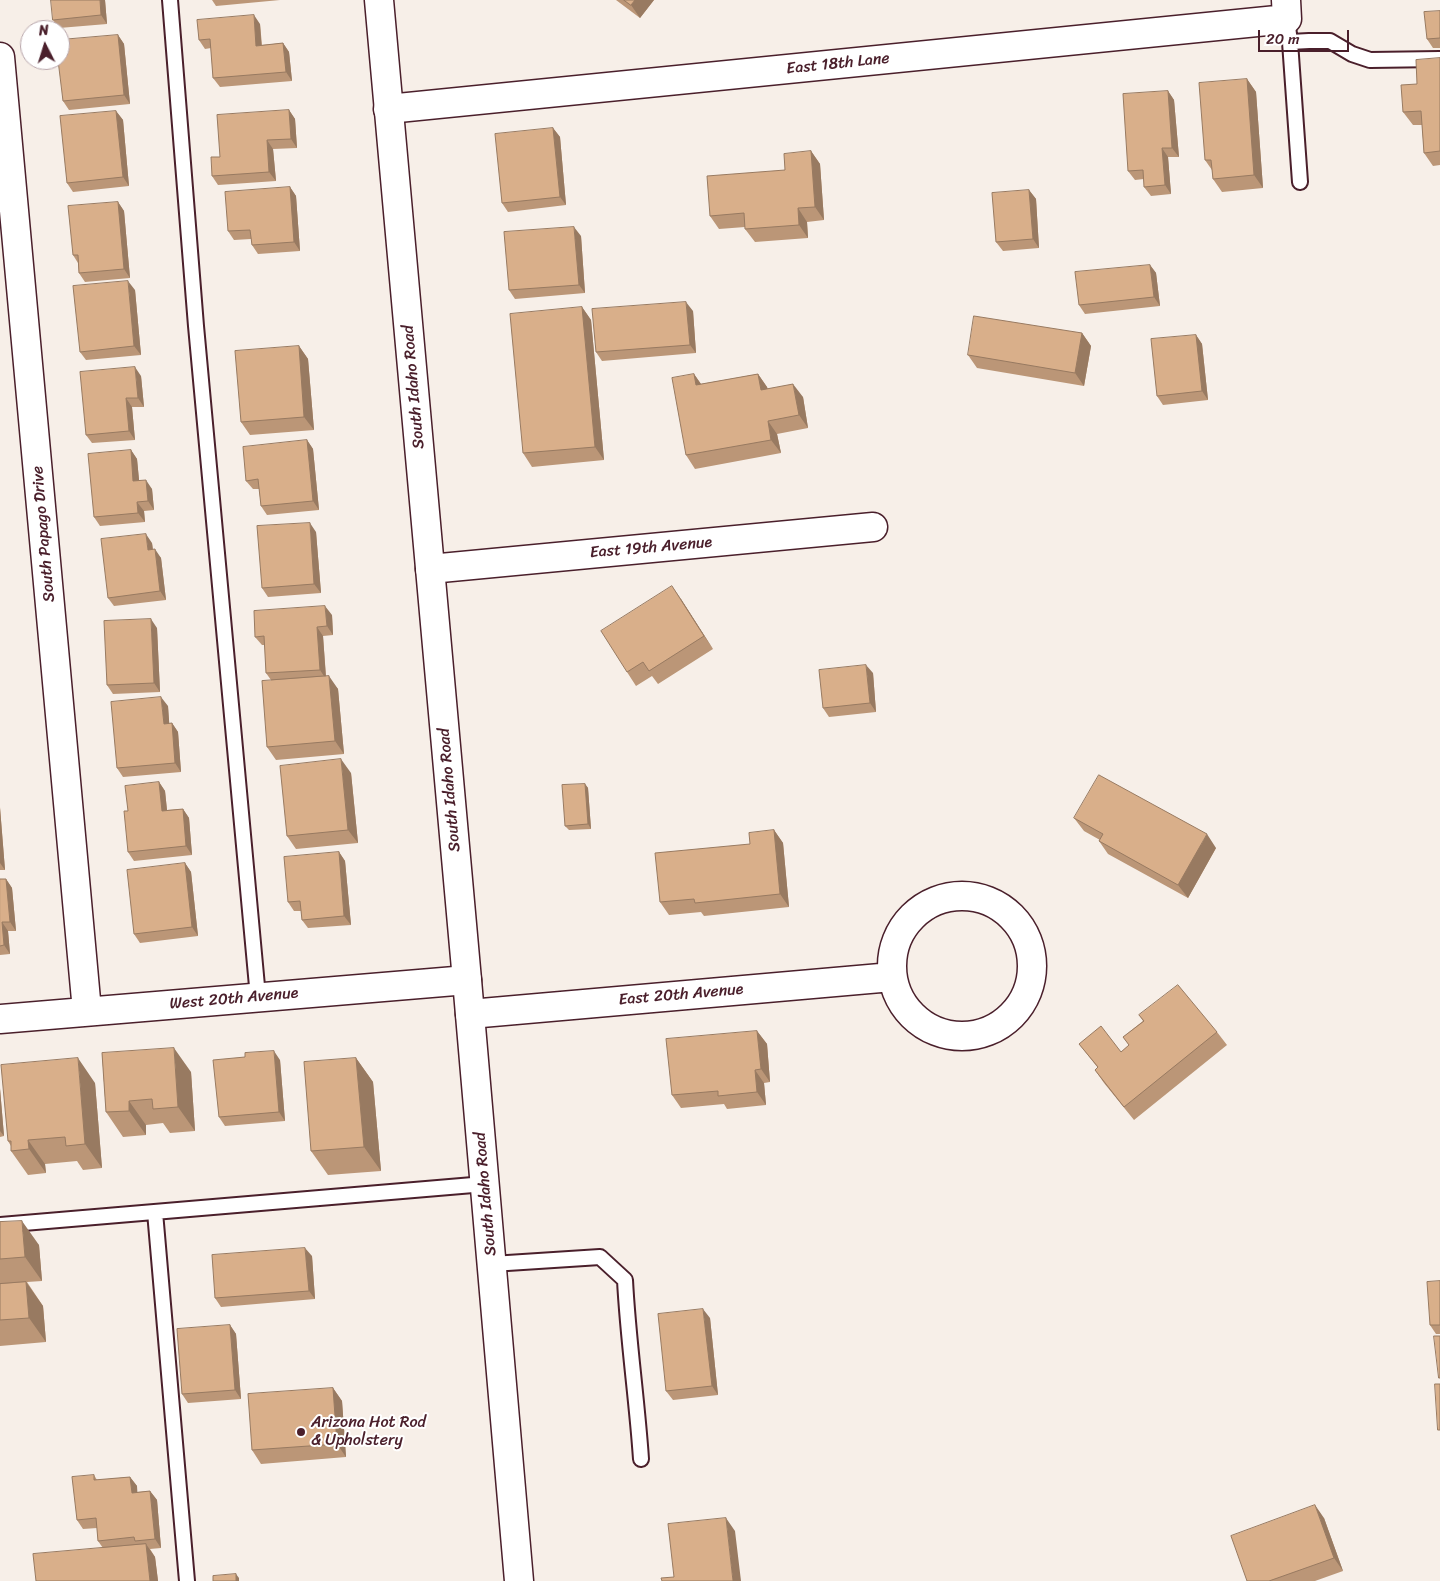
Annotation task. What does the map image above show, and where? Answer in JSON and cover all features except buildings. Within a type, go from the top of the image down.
[{"type":"street","name":"South Idaho Road","points":[[379,0],[519,1581]]},
{"type":"street","name":"East 18th Lane","points":[[388,109],[1288,20]]},
{"type":"street","name":"South Papago Drive","points":[[0,57],[87,1011]]},
{"type":"street","name":"East 19th Avenue","points":[[430,569],[873,527]]},
{"type":"street","points":[[958,896],[982,898],[1003,909],[1020,925],[1030,946],[1032,970],[1028,992],[1016,1012],[998,1027],[977,1035],[954,1036],[932,1030],[912,1017],[899,998],[892,977],[892,953],[901,931],[915,913],[936,901],[958,896]]},
{"type":"street","name":"East 20th Avenue","points":[[470,1014],[892,977]]},
{"type":"street","name":"West 20th Avenue","points":[[0,1019],[467,980]]},
{"type":"lane","points":[[170,0],[196,326],[258,997]]},
{"type":"lane","points":[[1288,20],[1309,41],[1330,41],[1352,54],[1370,60],[1440,59]]},
{"type":"lane","points":[[1288,20],[1300,182]]},
{"type":"lane","points":[[0,1225],[485,1184]]},
{"type":"lane","points":[[155,1212],[187,1581]]},
{"type":"lane","points":[[492,1264],[600,1257],[625,1280],[641,1459]]},
{"type":"place","name":"Arizona Hot Rod & Upholstery","points":[[301,1432]]}]
